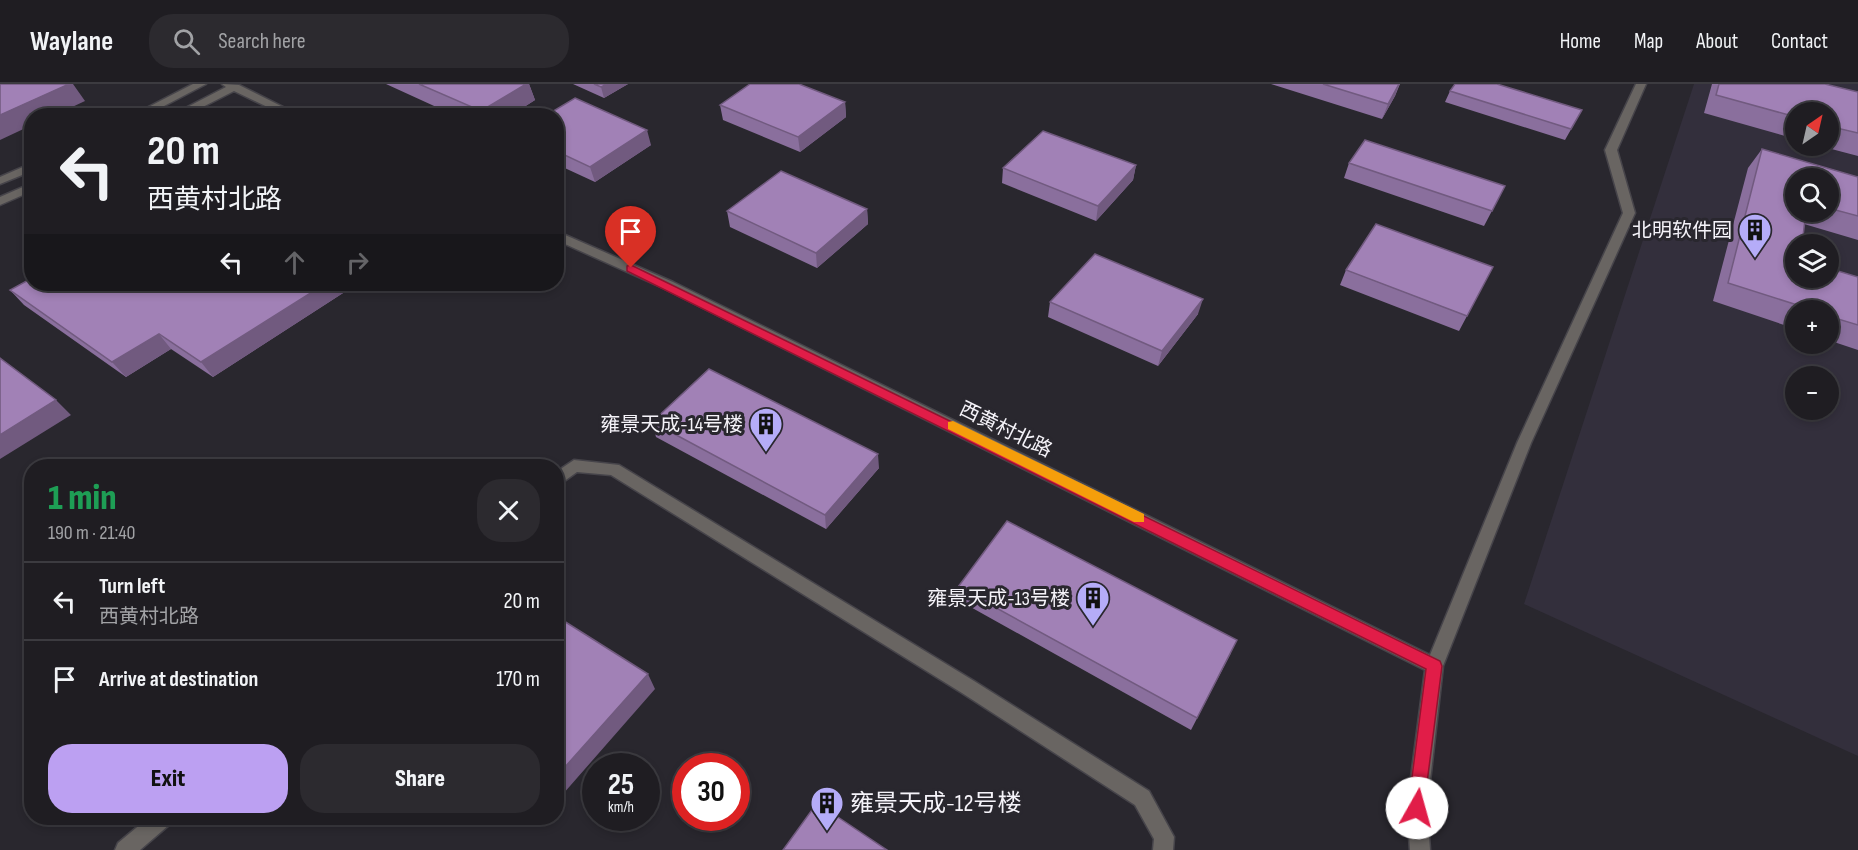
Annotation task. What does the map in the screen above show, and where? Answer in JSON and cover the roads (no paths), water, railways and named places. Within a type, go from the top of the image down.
[{"type":"street","points":[[152,108],[201,84]]},
{"type":"street","points":[[1420,850],[1417,808],[1434,666],[1524,443],[1629,213],[1611,150],[1641,84]]},
{"type":"street","points":[[190,108],[231,85],[279,108]]},
{"type":"street","points":[[0,181],[24,170]]},
{"type":"street","points":[[0,201],[24,190]]},
{"type":"street","name":"西黄村北路","points":[[564,239],[669,285],[1434,666]]},
{"type":"street","points":[[564,474],[574,466],[614,469],[968,687],[1142,798],[1164,837],[1163,850]]},
{"type":"street","points":[[125,850],[154,825]]},
{"type":"place","name":"北明软件园","points":[[1755,259]]},
{"type":"place","name":"雍景天成-14号楼","points":[[766,453]]},
{"type":"place","name":"雍景天成-13号楼","points":[[1093,627]]},
{"type":"place","name":"雍景天成-12号楼","points":[[827,832]]}]
